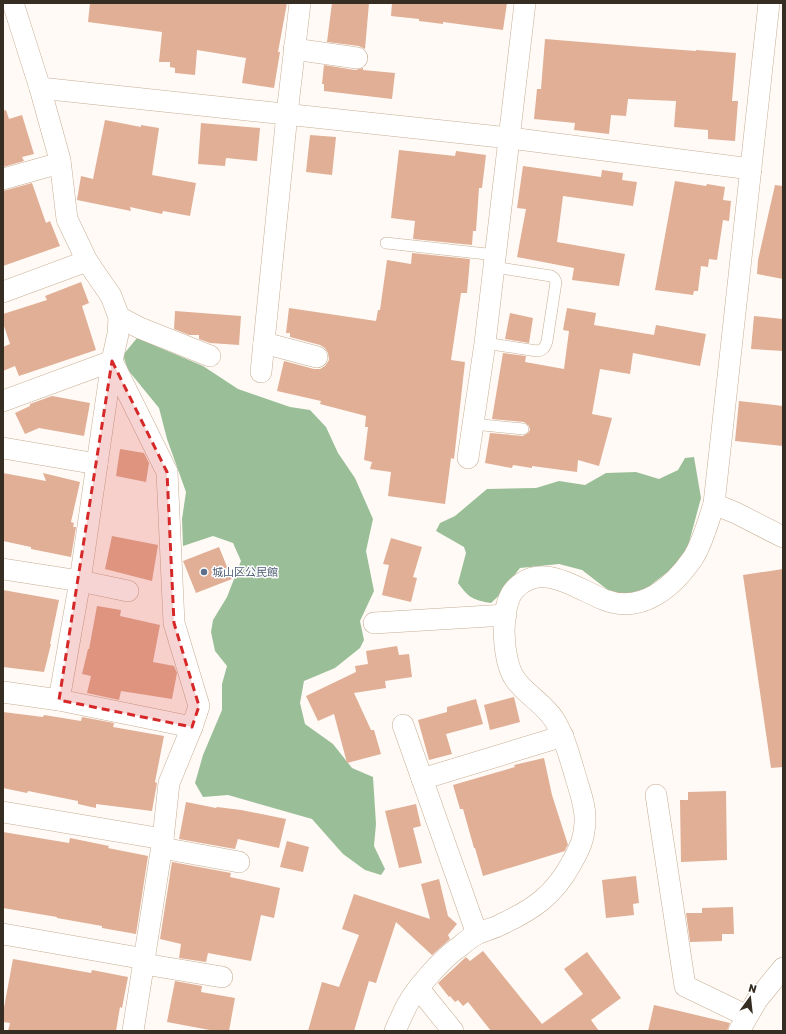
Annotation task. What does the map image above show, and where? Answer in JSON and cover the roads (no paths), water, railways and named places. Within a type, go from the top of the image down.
[{"type":"street","points":[[13,3],[40,88],[60,163],[67,219],[87,261],[111,296],[119,317],[118,334],[112,362],[80,581],[59,700]]},
{"type":"street","points":[[261,372],[287,114],[300,3]]},
{"type":"street","points":[[468,458],[485,343],[525,3]]},
{"type":"street","points":[[395,1031],[408,1004],[440,964],[456,948],[477,934],[501,925],[528,911],[548,896],[564,878],[583,841],[586,819],[584,804],[563,736],[553,718],[515,680],[510,670],[504,641],[506,606],[514,589],[527,580],[539,577],[554,577],[606,601],[628,605],[649,600],[672,584],[694,557],[706,530],[714,504],[769,3]]},
{"type":"street","points":[[294,50],[357,58]]},
{"type":"street","points":[[40,88],[510,138],[751,169]]},
{"type":"street","points":[[3,179],[60,163]]},
{"type":"street","points":[[3,292],[87,261]]},
{"type":"street","points":[[119,317],[140,328],[210,356]]},
{"type":"street","points":[[264,343],[317,357]]},
{"type":"street","points":[[3,401],[112,362]]},
{"type":"street","points":[[112,362],[167,472],[174,623],[199,706],[169,783],[163,844],[133,1031]]},
{"type":"street","points":[[3,448],[98,464]]},
{"type":"street","points":[[714,504],[736,513],[783,537]]},
{"type":"street","points":[[3,569],[80,581],[128,591]]},
{"type":"street","points":[[374,624],[506,615]]},
{"type":"street","points":[[3,692],[59,700],[192,727]]},
{"type":"street","points":[[403,725],[477,934]]},
{"type":"street","points":[[422,779],[563,736]]},
{"type":"street","points":[[656,795],[685,986],[743,1024],[757,1000],[783,968]]},
{"type":"street","points":[[3,812],[163,844],[239,862]]},
{"type":"street","points":[[3,934],[222,977]]},
{"type":"street","points":[[419,989],[453,1031]]},
{"type":"lane","points":[[386,243],[495,261],[554,278],[556,282],[547,341],[542,350],[537,351],[485,343]]},
{"type":"lane","points":[[473,424],[523,429]]},
{"type":"place","name":"城山区公民館","points":[[204,572]]}]
